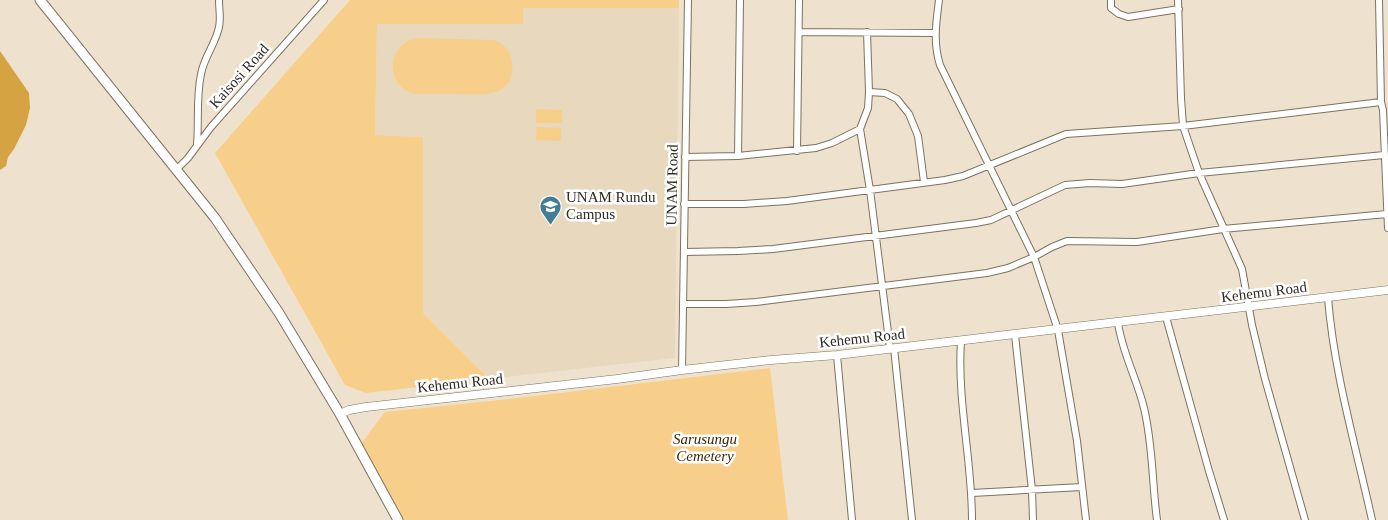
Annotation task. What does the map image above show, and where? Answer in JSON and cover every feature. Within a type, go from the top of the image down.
[{"type":"main road","points":[[40,0],[214,218],[279,313],[340,414],[398,520]]},
{"type":"street","points":[[197,144],[199,83],[205,59],[220,25],[219,0]]},
{"type":"street","name":"Kaisosi Road","points":[[176,170],[188,158],[211,127],[324,0]]},
{"type":"street","name":"UNAM Road","points":[[682,370],[688,0]]},
{"type":"street","points":[[738,156],[740,0]]},
{"type":"street","points":[[798,0],[798,151]]},
{"type":"street","points":[[938,0],[936,51],[940,65],[1034,257],[1058,330],[1077,441],[1086,520]]},
{"type":"street","points":[[1111,0],[1111,8],[1119,14],[1128,17],[1179,9]]},
{"type":"street","points":[[1178,0],[1181,98],[1184,126],[1199,173],[1242,269],[1252,325],[1265,380],[1305,520]]},
{"type":"street","points":[[1379,0],[1381,102],[1383,110],[1388,228]]},
{"type":"street","points":[[799,32],[936,33]]},
{"type":"street","points":[[867,32],[870,92],[868,108],[860,129],[892,348],[912,520]]},
{"type":"street","points":[[870,92],[885,93],[897,99],[909,114],[918,136],[924,182]]},
{"type":"street","points":[[684,204],[753,204],[787,201],[963,176],[1066,134],[1184,126],[1381,102]]},
{"type":"street","points":[[685,157],[738,156],[798,151],[832,143],[860,129]]},
{"type":"street","points":[[684,252],[738,252],[976,223],[991,220],[1065,185],[1090,183],[1122,184],[1199,173],[1331,161],[1384,154]]},
{"type":"street","points":[[683,304],[756,302],[987,273],[1008,268],[1067,241],[1137,242],[1224,229],[1387,214]]},
{"type":"street","name":"Kehemu Road","points":[[340,414],[349,410],[366,407],[771,360],[837,355],[1058,330],[1388,290]]},
{"type":"street","points":[[1328,298],[1340,378],[1372,520]]},
{"type":"street","points":[[1166,317],[1208,471],[1224,520]]},
{"type":"street","points":[[1118,323],[1122,343],[1144,409],[1150,444],[1157,520]]},
{"type":"street","points":[[1015,334],[1032,490],[1033,520]]},
{"type":"street","points":[[961,341],[961,393],[972,493],[972,520]]},
{"type":"street","points":[[837,355],[852,520]]},
{"type":"street","points":[[972,493],[1082,487]]},
{"type":"shaded area","name":"UNAM Rundu Campus","points":[[523,7],[679,8],[675,358],[489,379],[423,313],[423,137],[375,135],[377,24],[522,24]]},
{"type":"shaded area","points":[[0,51],[29,93],[30,108],[26,125],[8,157],[6,166],[0,170]]},
{"type":"green space","points":[[350,0],[679,0],[679,8],[523,8],[523,24],[377,24],[375,135],[423,137],[423,313],[489,379],[366,393],[345,385],[215,153]]},
{"type":"green space","points":[[417,38],[494,40],[504,46],[510,55],[512,74],[509,83],[496,92],[487,94],[415,94],[409,92],[395,78],[393,65],[396,52],[400,47],[407,41]]},
{"type":"green space","points":[[536,109],[562,110],[562,123],[536,123]]},
{"type":"green space","points":[[537,127],[561,128],[561,141],[536,140]]},
{"type":"green space","name":"Sarusungu Cemetery","points":[[770,368],[788,520],[403,520],[360,445],[385,412]]},
{"type":"place","name":"UNAM Rundu Campus","points":[[550,225]]}]
